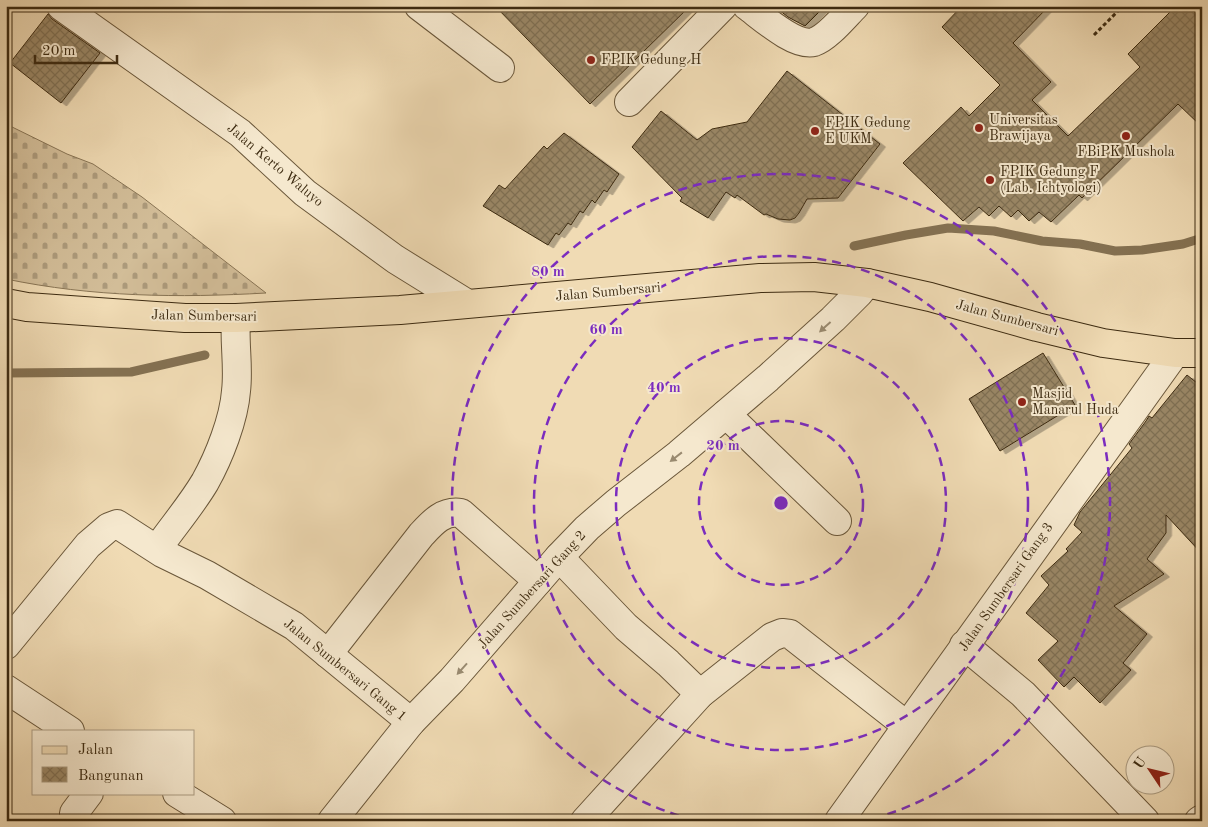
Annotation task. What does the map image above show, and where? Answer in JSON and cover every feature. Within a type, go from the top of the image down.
[{"type":"main road","name":"Jalan Sumbersari","points":[[6,303],[27,307],[185,318],[236,329],[466,303],[760,278],[814,277],[863,288],[930,297],[1037,328],[1103,343],[1194,354]]},
{"type":"street","name":"Jalan Kerto Waluyo","points":[[61,6],[240,133],[305,193],[372,243],[466,303]]},
{"type":"street","points":[[419,6],[500,68]]},
{"type":"street","points":[[629,102],[723,6]]},
{"type":"street","points":[[747,6],[792,38],[804,43],[814,42],[823,37],[854,6]]},
{"type":"street","name":"Jalan Sumbersari Gang 2","points":[[332,821],[410,722],[452,680],[559,557],[587,528],[726,414],[834,319],[863,288]]},
{"type":"street","points":[[159,550],[160,545],[205,482],[226,434],[236,394],[238,377],[236,329]]},
{"type":"street","name":"Jalan Sumbersari Gang 3","points":[[839,821],[964,645],[1194,354]]},
{"type":"street","points":[[726,414],[837,521]]},
{"type":"street","points":[[328,654],[421,535],[433,522],[447,513],[461,513],[538,581]]},
{"type":"street","name":"Jalan Sumbersari Gang 1","points":[[6,645],[88,545],[109,527],[117,524],[162,553],[207,575],[268,609],[294,626],[410,722]]},
{"type":"street","points":[[559,557],[626,627],[668,662],[700,694]]},
{"type":"street","points":[[585,821],[640,758],[700,694],[772,637],[782,633],[790,634],[906,725]]},
{"type":"street","points":[[964,645],[1023,694],[1145,821]]},
{"type":"street","points":[[6,689],[68,730]]},
{"type":"street","points":[[178,794],[222,821]]},
{"type":"path","points":[[1094,35],[1123,6]]},
{"type":"green space","points":[[6,124],[67,154],[93,164],[142,197],[266,293],[136,295],[38,285],[6,279]]},
{"type":"building","name":"FPIK Gedung H","points":[[495,6],[690,6],[590,104]]},
{"type":"building","points":[[774,6],[825,6],[805,26],[788,17]]},
{"type":"building","points":[[962,6],[1049,6],[1013,43],[1051,82],[1032,100],[1068,136],[1140,67],[1128,54],[1176,6],[1202,6],[1202,127],[1178,104],[1082,198],[1079,195],[1051,222],[1039,212],[1029,221],[1018,210],[1011,217],[999,206],[989,216],[979,207],[963,221],[903,163],[961,107],[969,116],[1000,85],[942,27]]},
{"type":"building","points":[[48,14],[52,19],[100,53],[61,103],[10,63]]},
{"type":"building","points":[[787,71],[880,144],[838,198],[807,199],[795,218],[790,220],[764,215],[737,195],[735,198],[726,192],[708,218],[680,201],[682,198],[632,147],[661,111],[697,140],[712,129],[747,122]]},
{"type":"building","points":[[564,133],[619,174],[607,192],[604,190],[595,203],[592,200],[583,213],[580,211],[571,225],[568,223],[559,235],[556,233],[548,245],[483,206],[499,185],[505,189],[544,146],[547,149]]},
{"type":"building","name":"Masjid Manarul Huda","points":[[1043,353],[1075,405],[1000,451],[969,399]]},
{"type":"building","points":[[1187,375],[1202,387],[1202,554],[1166,515],[1166,533],[1147,559],[1164,574],[1114,606],[1147,634],[1123,663],[1131,670],[1100,703],[1074,677],[1064,687],[1038,660],[1058,641],[1026,613],[1049,585],[1041,576],[1068,551],[1066,549],[1082,532],[1074,525],[1080,512],[1132,448],[1129,444],[1149,416],[1152,418]]},
{"type":"waterway","points":[[854,246],[948,228],[994,231],[1042,241],[1080,244],[1115,251],[1142,250],[1183,244],[1202,238]]},
{"type":"waterway","points":[[6,373],[131,372],[205,355]]},
{"type":"place","name":"FPIK Gedung H","points":[[591,60]]},
{"type":"place","name":"Universitas Brawijaya","points":[[979,128]]},
{"type":"place","name":"FPIK Gedung E UKM","points":[[815,131]]},
{"type":"place","name":"FBiPK Mushola","points":[[1126,136]]},
{"type":"place","name":"FPIK Gedung F (Lab. Ichtyologi)","points":[[990,180]]},
{"type":"place","name":"Masjid Manarul Huda","points":[[1022,402]]}]
